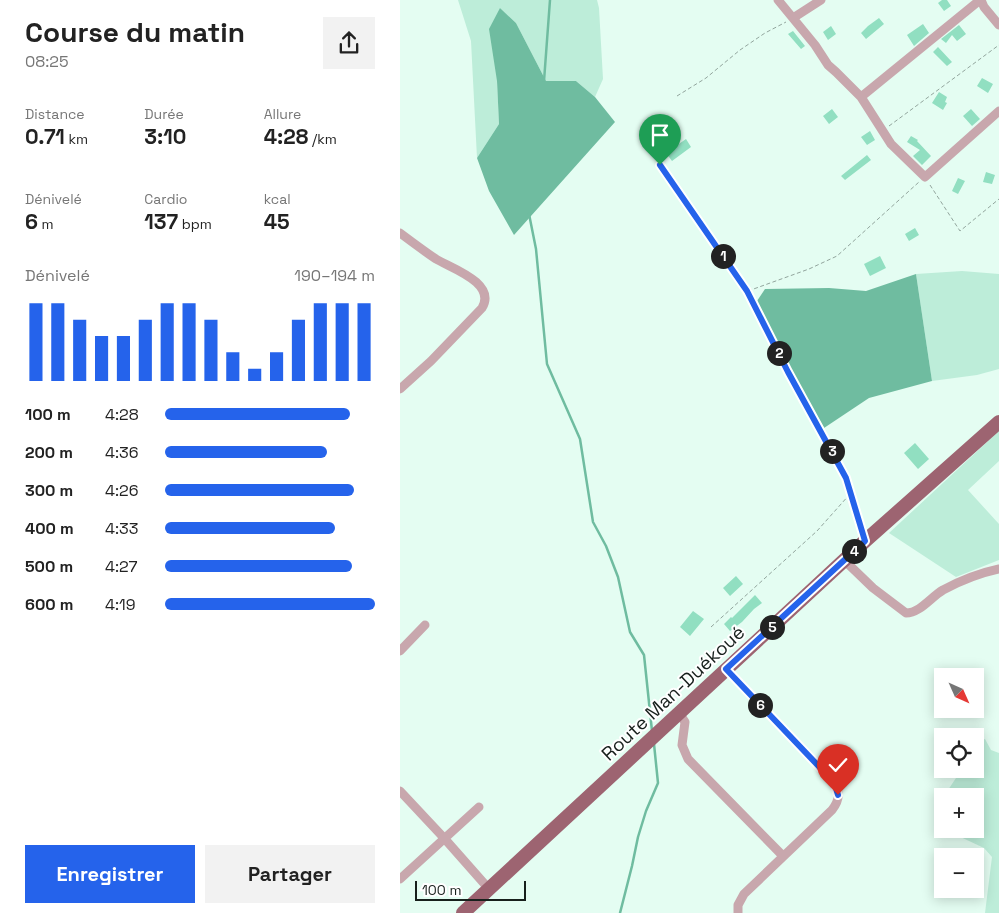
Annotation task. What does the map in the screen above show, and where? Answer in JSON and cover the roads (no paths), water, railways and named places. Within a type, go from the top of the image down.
[{"type":"main road","name":"Route Man-Duékoué","points":[[462,913],[844,560],[999,422]]},
{"type":"street","points":[[778,0],[815,45],[828,65],[861,97],[891,144],[925,177],[999,112]]},
{"type":"street","points":[[793,18],[821,0]]},
{"type":"street","points":[[861,97],[981,0],[984,8],[999,25]]},
{"type":"street","points":[[400,233],[436,259],[479,284],[486,298],[482,308],[431,361],[400,389]]},
{"type":"street","points":[[844,560],[873,588],[906,613],[912,613],[940,592],[955,584],[999,569]]},
{"type":"street","points":[[400,651],[425,625]]},
{"type":"street","points":[[726,669],[828,776],[837,789],[838,797],[833,807],[744,894],[738,905],[738,913]]},
{"type":"street","points":[[679,712],[685,722],[682,745],[688,759],[783,856]]},
{"type":"street","points":[[400,791],[488,889]]},
{"type":"street","points":[[400,880],[479,807]]},
{"type":"waterway","points":[[544,81],[550,0]]},
{"type":"waterway","points":[[529,214],[536,249],[547,364],[580,439],[593,522],[606,546],[618,577],[630,632],[644,655],[652,731]]},
{"type":"waterway","points":[[620,913],[638,837],[646,811],[658,783],[654,744]]}]
